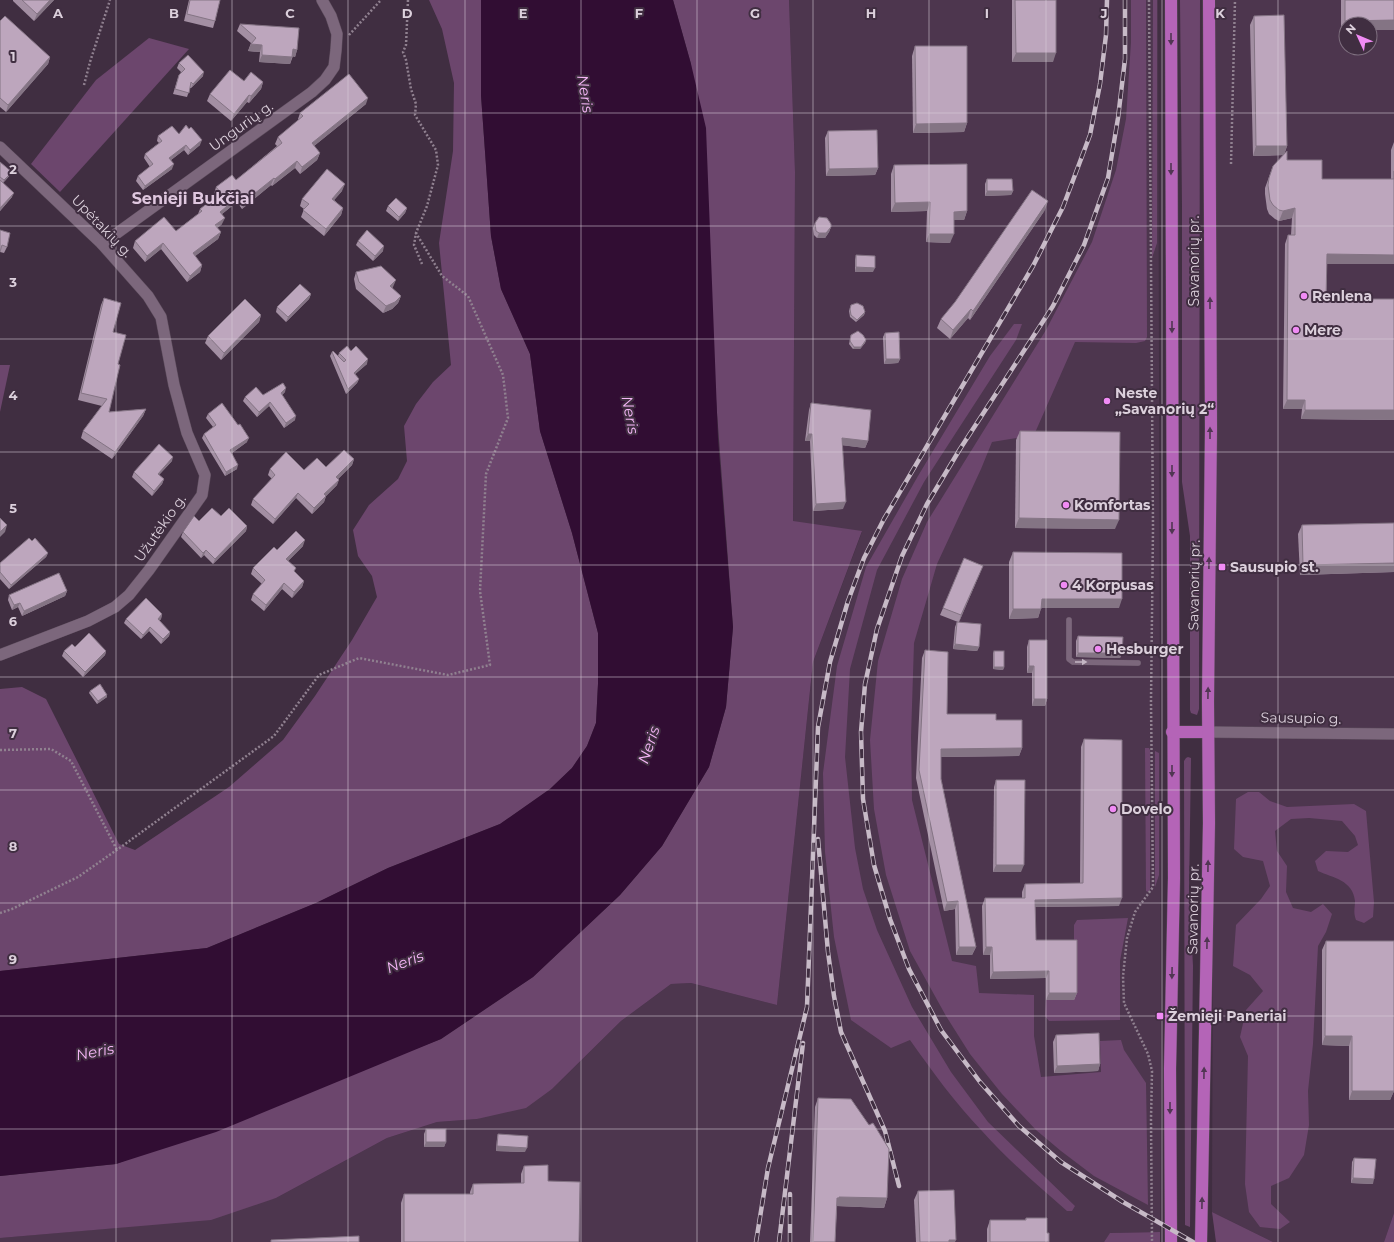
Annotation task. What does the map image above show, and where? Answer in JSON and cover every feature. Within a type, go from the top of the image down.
[{"type":"highway","name":"Savanorių pr.","points":[[1171,0],[1172,732],[1174,878],[1170,1069],[1171,1242]]},
{"type":"highway","name":"Savanorių pr.","points":[[1201,1242],[1209,823],[1208,732],[1211,429],[1209,0]]},
{"type":"highway","points":[[1172,732],[1208,732]]},
{"type":"street","name":"Ungurių g.","points":[[102,244],[312,92],[325,80],[334,68],[337,34],[331,16],[322,0]]},
{"type":"street","name":"Upėtakių g.","points":[[0,147],[102,244],[148,296],[160,317],[165,337]]},
{"type":"street","name":"Užutėkio g.","points":[[0,655],[88,621],[116,607],[130,595],[202,494],[205,475],[187,433],[174,385],[165,337]]},
{"type":"street","name":"Sausupio g.","points":[[1208,732],[1394,734]]},
{"type":"lane","points":[[1069,620],[1069,659],[1073,662],[1138,662]]},
{"type":"path","points":[[84,85],[110,0]]},
{"type":"path","points":[[336,50],[381,0]]},
{"type":"path","points":[[408,0],[406,45],[403,52],[416,104],[415,115],[436,150],[438,165],[427,206],[416,233],[414,245],[422,264]]},
{"type":"path","points":[[1149,0],[1153,521],[1151,702],[1153,887],[1135,912],[1127,938],[1123,976],[1124,1004],[1148,1054],[1152,1071],[1152,1242]]},
{"type":"path","points":[[1231,164],[1235,0]]},
{"type":"path","points":[[0,913],[12,909],[78,876],[117,850],[274,736],[319,675],[359,658],[448,675],[490,665],[480,591],[486,474],[508,418],[503,375],[468,296],[442,276],[416,233]]},
{"type":"path","points":[[0,750],[51,749],[71,761],[117,850]]},
{"type":"shaded area","points":[[429,0],[481,0],[481,95],[491,236],[501,289],[530,354],[540,431],[572,533],[598,633],[596,723],[587,746],[572,768],[550,789],[500,824],[388,868],[316,903],[207,948],[0,971],[0,689],[22,687],[46,699],[119,844],[135,850],[229,787],[283,740],[315,696],[352,640],[377,597],[372,576],[358,556],[353,530],[369,505],[398,479],[407,461],[404,426],[416,404],[433,382],[451,365],[439,243],[453,151],[454,83],[442,29]]},
{"type":"shaded area","points":[[673,0],[789,0],[795,172],[793,521],[862,531],[813,662],[777,1005],[691,983],[671,984],[621,1021],[552,1089],[526,1108],[477,1119],[437,1122],[387,1138],[276,1198],[211,1220],[0,1238],[0,1176],[116,1164],[441,1039],[533,977],[620,895],[662,846],[709,767],[726,707],[733,627],[691,64]]},
{"type":"shaded area","points":[[789,0],[1158,0],[1161,1085],[1160,1232],[1111,1233],[1104,1242],[0,1242],[0,1238],[125,1227],[276,1198],[387,1138],[437,1122],[477,1119],[552,1089],[621,1021],[671,984],[691,983],[777,1005],[813,662],[862,532],[793,522],[795,172]]},
{"type":"shaded area","points":[[1131,0],[1146,0],[1147,337],[1145,341],[1136,343],[1075,342],[1034,435],[992,442],[937,564],[914,643],[911,737],[912,800],[952,961],[976,966],[979,993],[1034,995],[1034,1036],[1041,1077],[1101,1072],[1100,1041],[1121,1040],[1124,1050],[1146,1083],[1148,1205],[1094,1176],[1036,1130],[1002,1094],[970,1054],[946,1016],[910,951],[886,875],[874,809],[870,740],[878,661],[902,579],[927,522],[1046,330],[1092,242],[1116,170],[1126,119],[1131,42]]},
{"type":"shaded area","points":[[1153,0],[1157,0],[1157,243],[1152,258]]},
{"type":"shaded area","points":[[1180,0],[1200,0],[1199,709],[1197,715],[1191,713],[1190,710],[1190,536],[1182,482]]},
{"type":"shaded area","points":[[1216,0],[1394,0],[1394,1213],[1384,1242],[1273,1242],[1212,1212]]},
{"type":"shaded area","points":[[149,38],[189,49],[60,192],[31,164],[96,80]]},
{"type":"shaded area","points":[[1014,324],[1022,324],[1016,340],[924,482],[877,570],[850,669],[845,757],[855,848],[863,889],[877,930],[912,1007],[951,1072],[988,1122],[1075,1206],[1072,1211],[1067,1211],[992,1142],[953,1098],[910,1040],[891,1048],[851,1020],[834,937],[825,852],[823,773],[837,666],[866,567],[918,476],[990,356]]},
{"type":"shaded area","points":[[0,365],[10,365],[0,412]]},
{"type":"shaded area","points":[[1145,748],[1149,748],[1150,750],[1150,890],[1148,892],[1146,891]]},
{"type":"shaded area","points":[[1155,751],[1159,753],[1159,875],[1155,887]]},
{"type":"shaded area","points":[[1188,757],[1191,758],[1189,892],[1193,966],[1190,1227],[1185,1225],[1184,761]]},
{"type":"shaded area","points":[[1248,792],[1259,792],[1270,801],[1287,807],[1354,804],[1366,811],[1374,902],[1373,917],[1364,923],[1356,920],[1354,912],[1355,901],[1350,888],[1336,878],[1318,871],[1315,861],[1326,851],[1348,852],[1358,845],[1355,836],[1342,821],[1309,818],[1291,819],[1275,831],[1277,851],[1287,866],[1286,892],[1293,908],[1311,912],[1323,904],[1332,914],[1326,932],[1318,946],[1313,1044],[1308,1091],[1309,1125],[1304,1155],[1289,1178],[1271,1186],[1271,1204],[1290,1222],[1280,1229],[1260,1227],[1249,1212],[1245,1184],[1248,1056],[1240,1037],[1246,1010],[1263,991],[1250,975],[1233,966],[1236,925],[1261,899],[1270,886],[1263,861],[1243,857],[1234,849],[1236,799]]},
{"type":"shaded area","points":[[1128,918],[1120,961],[1120,1020],[1049,1021],[1045,1016],[1046,1000],[1074,1000],[1074,925],[1077,920]]},
{"type":"shaded area","points":[[1212,1212],[1273,1242],[1216,1242]]},
{"type":"shaded area","points":[[1394,1213],[1394,1242],[1384,1242]]},
{"type":"shaded area","points":[[1160,1232],[1160,1242],[1104,1242],[1110,1233]]},
{"type":"water","name":"Neris","points":[[481,0],[673,0],[691,64],[706,128],[718,439],[733,627],[726,707],[709,767],[662,846],[620,895],[533,977],[441,1039],[216,1132],[116,1164],[0,1176],[0,971],[207,948],[316,903],[388,868],[500,824],[550,789],[572,768],[587,746],[596,723],[598,633],[572,533],[540,431],[530,354],[501,289],[491,236],[481,95]]},
{"type":"building","points":[[22,0],[50,0],[37,14]]},
{"type":"building","points":[[190,0],[220,0],[215,21],[187,14]]},
{"type":"building","points":[[1015,0],[1056,0],[1056,53],[1016,53]]},
{"type":"building","points":[[1345,0],[1394,0],[1394,20],[1378,20],[1378,16],[1345,16]]},
{"type":"building","points":[[1284,15],[1287,146],[1256,146],[1254,16]]},
{"type":"building","points":[[5,16],[50,57],[8,105],[0,98],[0,21]]},
{"type":"building","points":[[240,24],[299,28],[297,50],[293,49],[292,57],[262,55],[262,45],[251,44],[256,38]]},
{"type":"building","points":[[915,46],[967,46],[967,123],[916,124]]},
{"type":"building","points":[[188,55],[204,72],[193,84],[191,82],[189,93],[175,89],[179,75],[185,69],[179,63]]},
{"type":"building","points":[[230,70],[244,81],[251,72],[263,82],[251,96],[249,95],[234,114],[210,94]]},
{"type":"building","points":[[349,74],[368,98],[312,143],[320,153],[302,167],[297,161],[244,202],[239,196],[220,212],[225,218],[215,225],[221,232],[193,253],[202,265],[190,276],[163,243],[147,256],[135,241],[164,217],[176,231],[202,211],[200,209],[221,193],[216,187],[232,175],[236,180],[282,143],[278,137],[303,116],[300,113]]},
{"type":"building","points":[[186,125],[189,129],[191,127],[202,140],[190,150],[186,145],[169,158],[174,164],[145,186],[138,176],[153,164],[145,154],[162,141],[158,136],[172,126],[179,134]]},
{"type":"building","points":[[877,130],[878,168],[829,169],[828,131]]},
{"type":"building","points":[[1287,151],[1287,160],[1322,160],[1322,179],[1394,179],[1394,255],[1327,254],[1326,299],[1394,299],[1394,410],[1305,410],[1305,400],[1287,400],[1288,235],[1295,235],[1295,208],[1283,211],[1279,210],[1273,205],[1270,200],[1268,185],[1273,166]]},
{"type":"building","points":[[0,162],[12,172],[4,180],[0,177]]},
{"type":"building","points":[[967,164],[967,211],[954,212],[954,234],[929,234],[930,202],[895,203],[894,165]]},
{"type":"building","points":[[327,169],[345,184],[332,199],[343,208],[326,229],[303,210],[309,204],[302,199]]},
{"type":"building","points":[[987,179],[1012,179],[1013,191],[987,191]]},
{"type":"building","points":[[0,180],[14,193],[0,208]]},
{"type":"building","points":[[1032,190],[1048,201],[973,311],[971,309],[953,330],[941,319],[955,302]]},
{"type":"building","points":[[396,198],[407,208],[399,217],[388,206]]},
{"type":"building","points":[[819,217],[827,218],[831,224],[831,227],[826,233],[819,233],[816,231],[815,223]]},
{"type":"building","points":[[0,230],[10,233],[7,247],[2,245],[0,252]]},
{"type":"building","points":[[367,230],[384,246],[375,256],[358,241]]},
{"type":"building","points":[[856,255],[875,256],[875,268],[856,267]]},
{"type":"building","points":[[381,266],[396,280],[390,286],[401,296],[395,302],[386,306],[359,282],[356,272]]},
{"type":"building","points":[[300,284],[311,294],[288,317],[277,307]]},
{"type":"building","points":[[104,298],[121,303],[113,332],[126,335],[118,364],[120,365],[109,412],[146,409],[115,452],[83,431],[107,399],[81,393]]},
{"type":"building","points":[[245,299],[261,315],[224,353],[208,336]]},
{"type":"building","points":[[857,303],[863,306],[865,312],[857,320],[851,315],[850,309],[851,305]]},
{"type":"building","points":[[858,331],[866,340],[861,347],[854,347],[850,341],[851,335]]},
{"type":"building","points":[[899,332],[900,359],[886,359],[885,333]]},
{"type":"building","points":[[347,346],[351,351],[356,346],[368,359],[354,373],[359,379],[348,389],[332,352],[333,351],[344,362],[346,360],[339,353]]},
{"type":"building","points":[[283,383],[286,388],[281,393],[296,416],[286,423],[270,402],[259,412],[245,397],[256,387],[263,395]]},
{"type":"building","points":[[222,403],[238,425],[240,424],[249,438],[230,450],[238,465],[226,472],[204,434],[216,425],[208,414]]},
{"type":"building","points":[[811,403],[871,410],[868,441],[842,438],[846,502],[816,504],[812,434],[808,434]]},
{"type":"building","name":"Komfortas","points":[[1020,431],[1120,432],[1119,520],[1019,518]]},
{"type":"building","points":[[159,444],[173,457],[158,474],[164,479],[154,491],[134,472]]},
{"type":"building","points":[[344,450],[354,459],[336,477],[339,480],[324,494],[326,496],[314,508],[298,493],[275,519],[253,499],[275,475],[270,469],[286,452],[304,470],[317,458],[326,467]]},
{"type":"building","points":[[212,508],[221,516],[229,508],[247,526],[215,559],[206,550],[203,553],[183,532],[194,516],[199,521]]},
{"type":"building","points":[[0,518],[7,525],[0,532]]},
{"type":"building","points":[[1394,523],[1394,563],[1303,565],[1302,525]]},
{"type":"building","points":[[296,531],[305,540],[286,559],[296,568],[294,571],[304,581],[294,592],[284,583],[266,605],[253,594],[265,580],[253,568],[274,547],[277,550]]},
{"type":"building","points":[[29,538],[32,541],[35,538],[48,553],[11,585],[0,572],[0,563]]},
{"type":"building","name":"4 Korpusas","points":[[1013,552],[1122,553],[1122,599],[1042,599],[1041,609],[1013,609]]},
{"type":"building","points":[[964,558],[983,566],[961,615],[943,608]]},
{"type":"building","points":[[59,573],[67,591],[24,611],[20,603],[14,605],[9,595]]},
{"type":"building","points":[[146,598],[162,614],[158,619],[170,632],[163,639],[150,627],[143,635],[126,619]]},
{"type":"building","points":[[957,622],[981,624],[979,647],[955,644]]},
{"type":"building","points":[[89,633],[106,651],[85,672],[64,651],[72,644],[75,647]]},
{"type":"building","name":"Hesburger","points":[[1078,636],[1123,637],[1122,653],[1078,653]]},
{"type":"building","points":[[1029,640],[1047,640],[1047,699],[1034,699],[1034,666],[1029,666]]},
{"type":"building","points":[[925,650],[948,652],[947,714],[996,714],[996,720],[1022,720],[1022,748],[941,749],[941,779],[976,947],[959,947],[958,901],[947,902],[919,770]]},
{"type":"building","points":[[994,651],[1004,651],[1004,667],[994,667]]},
{"type":"building","points":[[100,684],[107,695],[98,701],[90,691]]},
{"type":"building","points":[[1084,739],[1122,740],[1122,898],[1035,900],[1036,940],[1077,940],[1077,993],[1049,993],[1049,971],[993,972],[992,947],[986,947],[985,898],[1025,898],[1025,884],[1083,883]]},
{"type":"building","points":[[996,780],[1025,780],[1024,865],[996,865]]},
{"type":"building","points":[[1326,941],[1394,941],[1394,1091],[1352,1091],[1352,1036],[1325,1036]]},
{"type":"building","points":[[1099,1033],[1100,1064],[1057,1066],[1056,1035]]},
{"type":"building","points":[[818,1098],[851,1099],[869,1125],[873,1123],[889,1149],[887,1198],[837,1198],[835,1242],[813,1242]]},
{"type":"building","points":[[426,1129],[446,1129],[446,1142],[426,1142]]},
{"type":"building","points":[[498,1134],[528,1136],[527,1148],[497,1146]]},
{"type":"building","points":[[1354,1158],[1376,1159],[1374,1179],[1353,1178]]},
{"type":"building","points":[[548,1165],[548,1181],[580,1182],[579,1242],[404,1242],[404,1194],[473,1194],[473,1184],[524,1183],[524,1166]]},
{"type":"building","points":[[954,1190],[956,1240],[949,1240],[949,1242],[920,1242],[918,1191]]},
{"type":"building","points":[[1026,1218],[1047,1218],[1047,1233],[1049,1233],[1049,1242],[990,1242],[990,1220],[1026,1220]]},
{"type":"building","points":[[359,1236],[359,1242],[271,1242],[271,1240]]},
{"type":"railway","points":[[756,1242],[768,1168],[807,1007],[818,727],[830,662],[848,601],[864,558],[884,519],[1033,266],[1063,207],[1090,135],[1100,84],[1106,35],[1107,0]]},
{"type":"railway","points":[[1125,0],[1125,59],[1118,118],[1108,178],[1084,245],[1053,306],[960,449],[927,504],[902,556],[877,629],[865,684],[861,732],[863,799],[874,865],[890,919],[909,969],[941,1030],[980,1082],[1019,1126],[1061,1162],[1123,1202],[1193,1242]]},
{"type":"railway","points":[[818,839],[828,952],[841,1032],[885,1131],[899,1186]]},
{"type":"railway","points":[[779,1242],[803,1043]]},
{"type":"railway","points":[[790,1194],[790,1242]]},
{"type":"place","name":"Renlena","points":[[1304,296]]},
{"type":"place","name":"Mere","points":[[1296,330]]},
{"type":"place","name":"Neste „Savanorių 2“","points":[[1107,401]]},
{"type":"place","name":"Komfortas","points":[[1066,505]]},
{"type":"place","name":"Sausupio st.","points":[[1222,567]]},
{"type":"place","name":"4 Korpusas","points":[[1064,585]]},
{"type":"place","name":"Hesburger","points":[[1098,649]]},
{"type":"place","name":"Dovelo","points":[[1113,809]]},
{"type":"place","name":"Žemieji Paneriai","points":[[1160,1016]]},
{"type":"district","name":"Senieji Bukčiai","points":[[193,198]]}]
